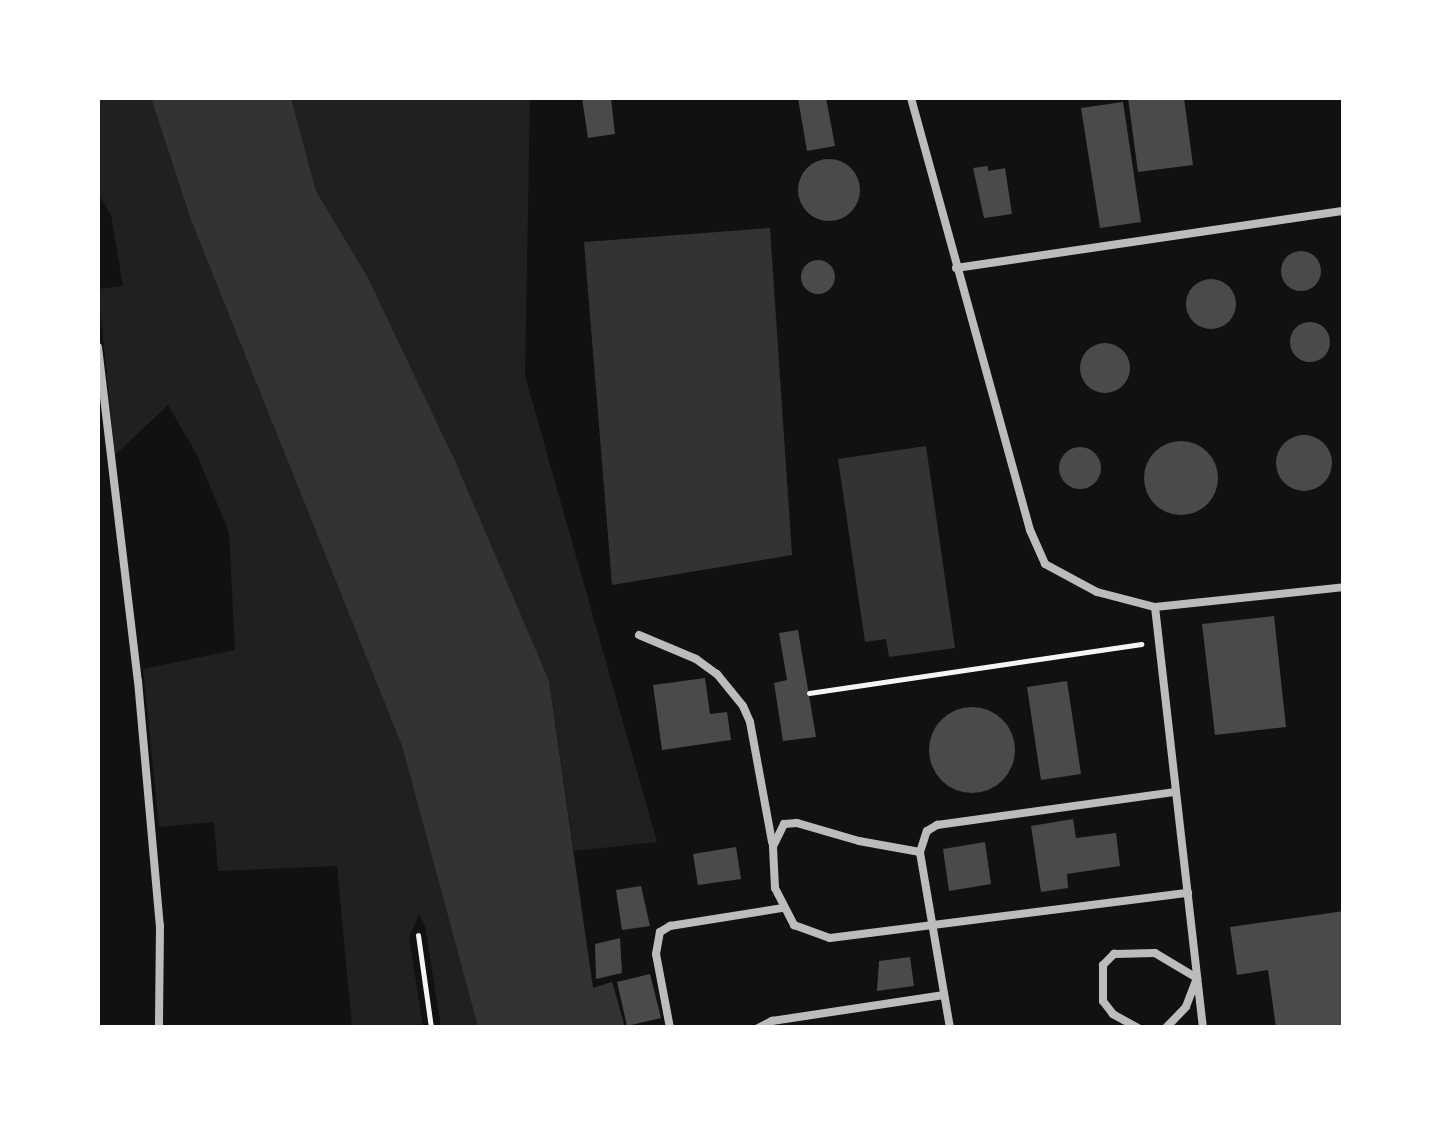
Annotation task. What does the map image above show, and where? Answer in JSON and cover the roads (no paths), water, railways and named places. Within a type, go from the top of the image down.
[{"type":"lane","points":[[910,98],[1040,558],[1077,584],[1155,608],[1344,587]]},
{"type":"lane","points":[[956,268],[1344,211]]},
{"type":"lane","points":[[98,347],[138,681],[160,926],[158,1028]]},
{"type":"lane","points":[[1155,608],[1203,1028]]},
{"type":"lane","points":[[639,635],[696,659],[717,674],[743,706],[750,722],[773,846],[775,888],[794,925],[830,938],[931,929],[1188,893]]},
{"type":"lane","points":[[950,1028],[931,929],[921,839],[937,825],[1176,792]]},
{"type":"lane","points":[[773,846],[784,824],[797,823],[859,842],[920,852]]},
{"type":"lane","points":[[670,1028],[656,954],[660,932],[670,926],[782,908]]},
{"type":"lane","points":[[1138,1028],[1114,1014],[1103,1001],[1103,966],[1114,954],[1155,953],[1198,978]]},
{"type":"lane","points":[[1166,1028],[1186,1007],[1198,978]]},
{"type":"lane","points":[[758,1028],[772,1021],[944,994]]}]
